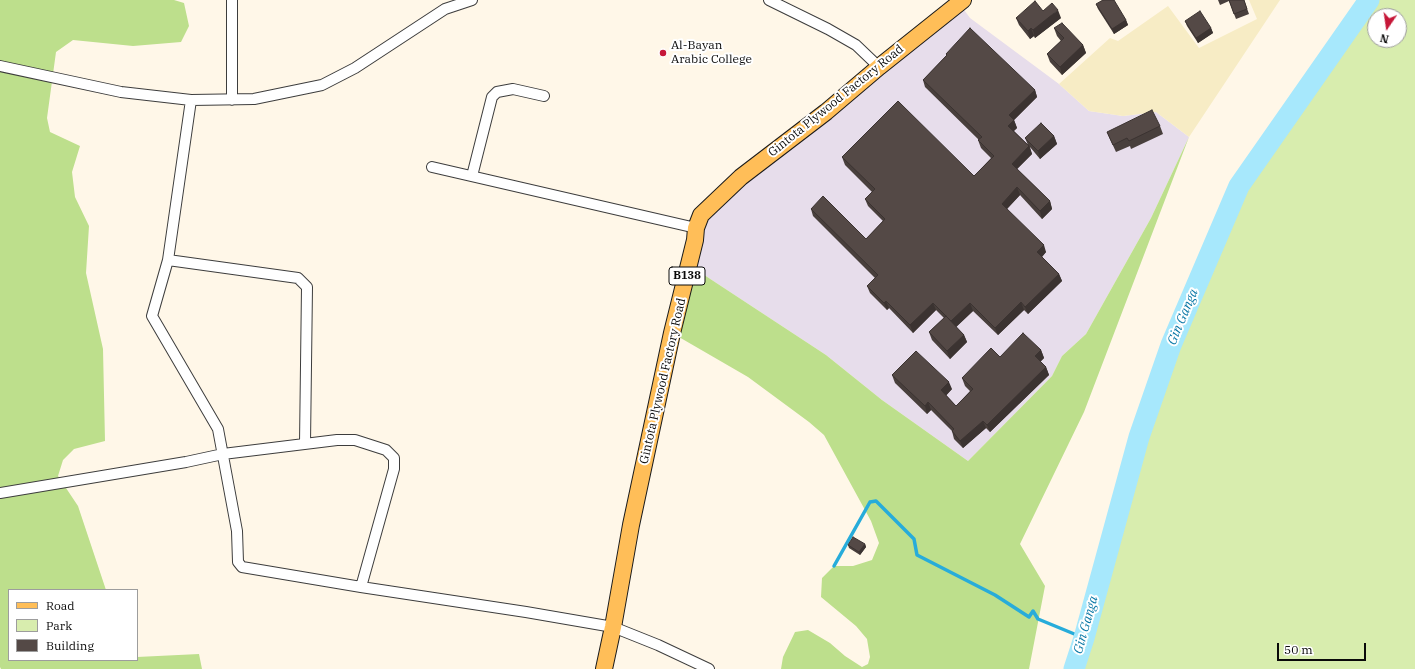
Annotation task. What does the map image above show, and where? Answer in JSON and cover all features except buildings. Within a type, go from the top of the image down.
[{"type":"main road","name":"Gintota Plywood Factory Road","points":[[604,669],[631,525],[672,333],[695,240],[696,228],[701,215],[741,177],[826,112],[879,67],[963,0]]},
{"type":"street","points":[[232,0],[232,100]]},
{"type":"street","points":[[0,66],[120,92],[191,100],[254,99],[322,85],[355,68],[445,9],[472,0]]},
{"type":"street","points":[[769,0],[828,29],[856,45],[879,67]]},
{"type":"street","points":[[472,176],[492,96],[497,92],[513,89],[544,96]]},
{"type":"street","points":[[191,100],[168,260],[152,316],[218,429],[237,531],[238,562],[242,567],[613,627],[658,645],[709,669]]},
{"type":"street","points":[[432,167],[696,228]]},
{"type":"street","points":[[168,260],[298,278],[307,287],[305,444]]},
{"type":"street","points":[[0,493],[186,462],[223,454],[336,440],[355,440],[386,450],[394,458],[394,469],[361,587]]},
{"type":"shaded area","points":[[1249,0],[1280,0],[1189,137],[1156,112],[1123,116],[1089,111],[1059,84],[1110,38],[1118,41],[1168,6],[1199,48],[1257,19]]},
{"type":"shaded area","points":[[959,3],[970,18],[1059,84],[1089,111],[1123,116],[1156,112],[1189,137],[1151,218],[1086,334],[1062,356],[1052,376],[968,461],[882,400],[826,355],[689,265],[701,215]]},
{"type":"green space","points":[[0,0],[174,0],[184,3],[189,26],[181,42],[133,46],[73,40],[56,52],[47,118],[50,132],[80,146],[72,172],[75,197],[89,226],[86,273],[103,349],[105,441],[74,449],[63,460],[58,476],[78,506],[106,589],[8,589],[8,661],[138,661],[138,657],[199,654],[202,669],[1,669]]},
{"type":"green space","points":[[1369,0],[1415,0],[1415,669],[1074,669],[1084,638],[1139,437],[1171,345],[1239,186]]},
{"type":"green space","points":[[1189,137],[1084,412],[1020,544],[1045,586],[1029,669],[781,669],[783,657],[795,632],[808,630],[830,643],[845,656],[862,667],[868,664],[870,657],[867,639],[856,626],[821,597],[822,578],[834,566],[853,566],[872,560],[879,543],[871,521],[824,435],[809,422],[748,377],[672,333],[689,265],[826,355],[882,400],[968,461],[1052,376],[1062,356],[1086,334],[1151,218]]},
{"type":"waterway","name":"Gin Ganga","points":[[1074,669],[1084,638],[1139,437],[1171,345],[1239,186],[1369,0]]},
{"type":"waterway","points":[[834,566],[870,502],[876,501],[914,539],[917,555],[995,595],[1029,617],[1033,611],[1038,619],[1084,638]]},
{"type":"place","name":"Al-Bayan Arabic College","points":[[663,53]]}]
